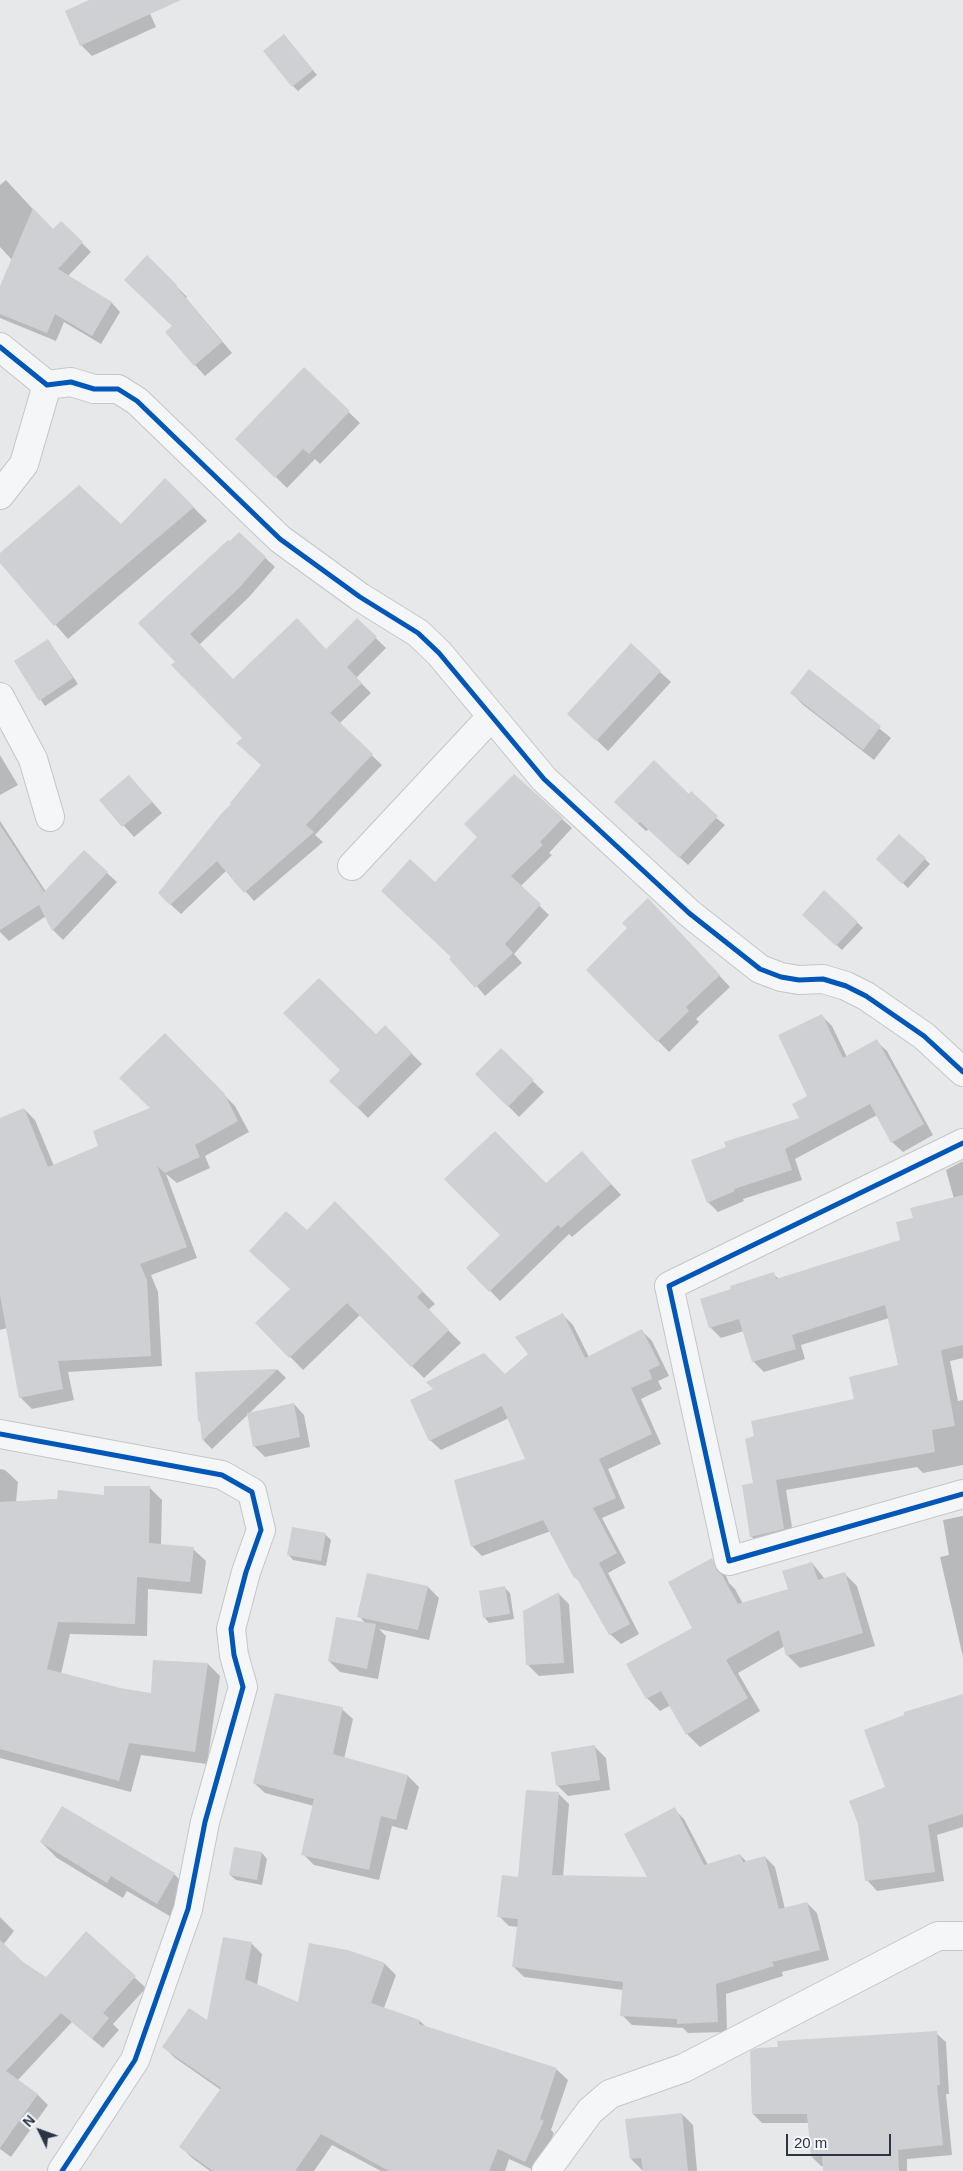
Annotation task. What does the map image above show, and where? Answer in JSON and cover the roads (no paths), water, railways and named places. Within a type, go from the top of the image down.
[{"type":"street","points":[[0,347],[47,385],[71,382],[94,390],[118,389],[137,401],[280,539],[360,597],[418,632],[439,653],[490,717],[544,779],[689,913],[760,969],[781,977],[799,980],[823,979],[846,986],[866,996],[924,1036],[963,1072]]},
{"type":"street","points":[[0,495],[24,464],[47,385]]},
{"type":"street","points":[[0,697],[33,759],[50,817]]},
{"type":"street","points":[[352,866],[490,717]]},
{"type":"street","points":[[963,1143],[669,1286],[729,1561],[963,1494]]},
{"type":"street","points":[[0,1434],[222,1475],[252,1492],[261,1530],[246,1572],[231,1629],[234,1655],[243,1687],[204,1822],[188,1909],[135,2060],[62,2171]]},
{"type":"street","points":[[546,2171],[570,2158],[590,2111],[610,2094],[684,2068],[938,1936],[963,1936]]}]
